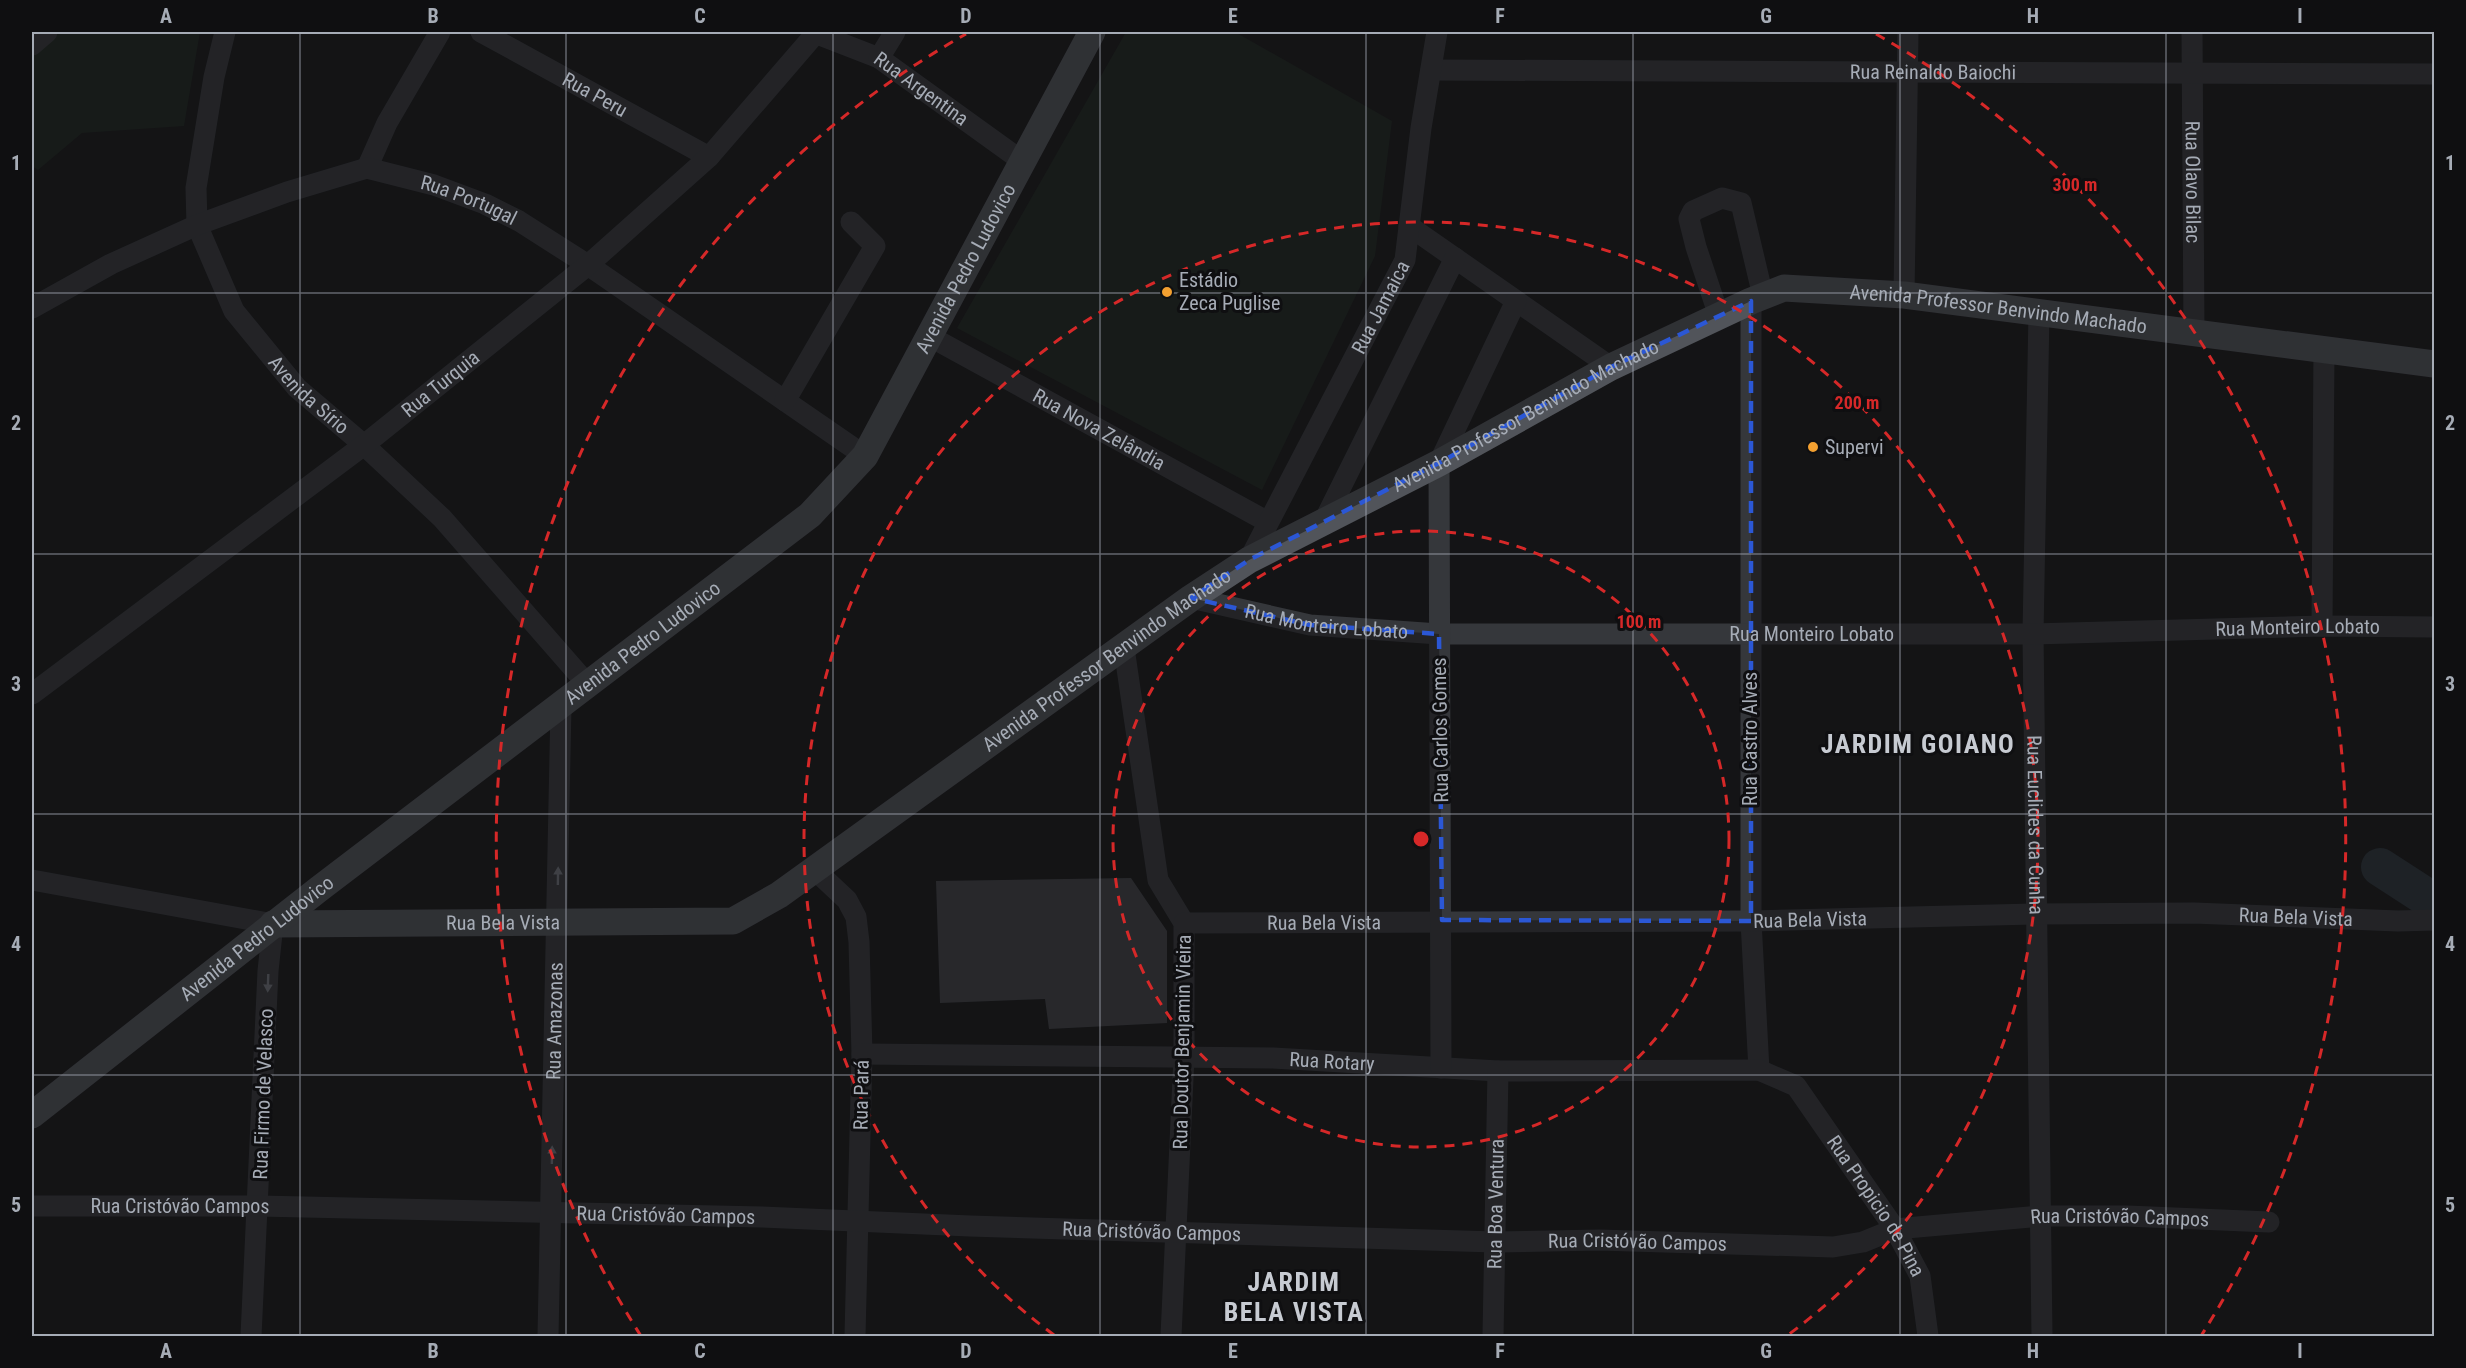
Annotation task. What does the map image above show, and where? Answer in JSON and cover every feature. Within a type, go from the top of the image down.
[{"type":"main road","name":"Avenida Pedro Ludovico","points":[[32,1115],[273,924],[810,515],[865,456],[1092,32]]},
{"type":"main road","name":"Avenida Professor Benvindo Machado","points":[[733,921],[779,895],[815,870],[1191,598],[1249,560],[1439,463],[1611,367],[1757,298],[1784,288],[1904,295],[2434,364]]},
{"type":"main road","name":"Rua Bela Vista","points":[[273,924],[733,921]]},
{"type":"street","points":[[32,45],[47,32]]},
{"type":"street","name":"Avenida Sírio","points":[[225,32],[214,77],[196,188],[197,225],[234,310],[297,388],[364,445],[442,518],[588,685]]},
{"type":"street","points":[[32,308],[111,264],[197,225],[287,192],[367,168],[387,123],[440,32]]},
{"type":"street","name":"Rua Peru","points":[[481,32],[709,157]]},
{"type":"street","name":"Rua Turquia","points":[[32,694],[364,445],[588,265],[709,157],[814,32]]},
{"type":"street","name":"Rua Argentina","points":[[814,32],[879,58],[1022,161]]},
{"type":"street","points":[[879,58],[895,32]]},
{"type":"street","name":"Rua Jamaica","points":[[1249,560],[1405,260],[1437,32]]},
{"type":"street","points":[[1904,295],[1908,32]]},
{"type":"street","name":"Rua Olavo Bilac","points":[[2192,32],[2194,333]]},
{"type":"street","name":"Rua Reinaldo Baiochi","points":[[1431,70],[2434,74]]},
{"type":"street","name":"Rua Portugal","points":[[367,168],[434,185],[485,204],[519,221],[588,265],[865,456]]},
{"type":"street","name":"Rua Castro Alves","points":[[1719,316],[1689,219],[1693,211],[1722,198],[1741,203],[1757,298],[1750,635],[1751,921],[1759,1070]]},
{"type":"street","points":[[784,401],[875,246],[851,222]]},
{"type":"street","points":[[1409,226],[1611,367]]},
{"type":"street","points":[[1324,521],[1455,258]]},
{"type":"street","points":[[1439,463],[1516,301]]},
{"type":"street","name":"Rua Euclides da Cunha","points":[[2039,312],[2032,634],[2042,1336]]},
{"type":"street","name":"Rua Nova Zelândia","points":[[929,336],[1268,522]]},
{"type":"street","points":[[2322,626],[2324,350]]},
{"type":"street","name":"Rua Carlos Gomes","points":[[1439,463],[1441,1068]]},
{"type":"street","name":"Rua Monteiro Lobato","points":[[1191,598],[1310,625],[1439,634],[2032,634],[2322,626],[2434,627]]},
{"type":"street","name":"Rua Doutor Benjamin Vieira","points":[[1124,648],[1158,880],[1184,923],[1184,1058],[1171,1336]]},
{"type":"street","name":"Rua Amazonas","points":[[548,1336],[561,706]]},
{"type":"street","name":"Rua Pará","points":[[815,870],[847,900],[856,917],[859,942],[862,1054],[855,1336]]},
{"type":"street","points":[[32,880],[273,924]]},
{"type":"street","name":"Rua Bela Vista","points":[[1184,923],[1442,920],[1751,921],[2036,914],[2194,913],[2398,921],[2434,920]]},
{"type":"street","name":"Rua Firmo de Velasco","points":[[251,1336],[259,1206],[268,971],[273,924]]},
{"type":"street","name":"Rua Rotary","points":[[862,1054],[1273,1058],[1498,1071],[1759,1070],[1796,1086]]},
{"type":"street","name":"Rua Boa Ventura","points":[[1493,1336],[1498,1071]]},
{"type":"street","name":"Rua Propicio de Pina","points":[[1796,1086],[1895,1229],[1920,1276],[1929,1336]]},
{"type":"street","name":"Rua Cristóvão Campos","points":[[32,1206],[259,1206],[762,1217],[1496,1242],[1599,1240],[1833,1247],[1863,1242],[1895,1229],[2042,1216],[2127,1216],[2269,1222]]},
{"type":"highlighted area","points":[[1751,301],[1751,921],[1442,920],[1439,634],[1310,625],[1191,598],[1249,560],[1439,463],[1611,367]]},
{"type":"shaded area","points":[[32,32],[200,32],[184,126],[82,133],[38,170],[32,166]]},
{"type":"shaded area","name":"Estádio Zeca Puglise","points":[[1126,32],[1235,32],[1392,121],[1375,256],[1262,490],[957,328]]},
{"type":"building","points":[[1131,878],[1167,931],[1167,1023],[1049,1029],[1045,999],[940,1003],[936,881]]},
{"type":"waterway","points":[[2380,867],[2434,902]]},
{"type":"place","name":"Estádio Zeca Puglise","points":[[1167,292]]},
{"type":"place","name":"Supervi","points":[[1813,447]]},
{"type":"district","name":"JARDIM GOIANO","points":[[1918,744]]},
{"type":"district","name":"JARDIM BELA VISTA","points":[[1294,1297]]}]
